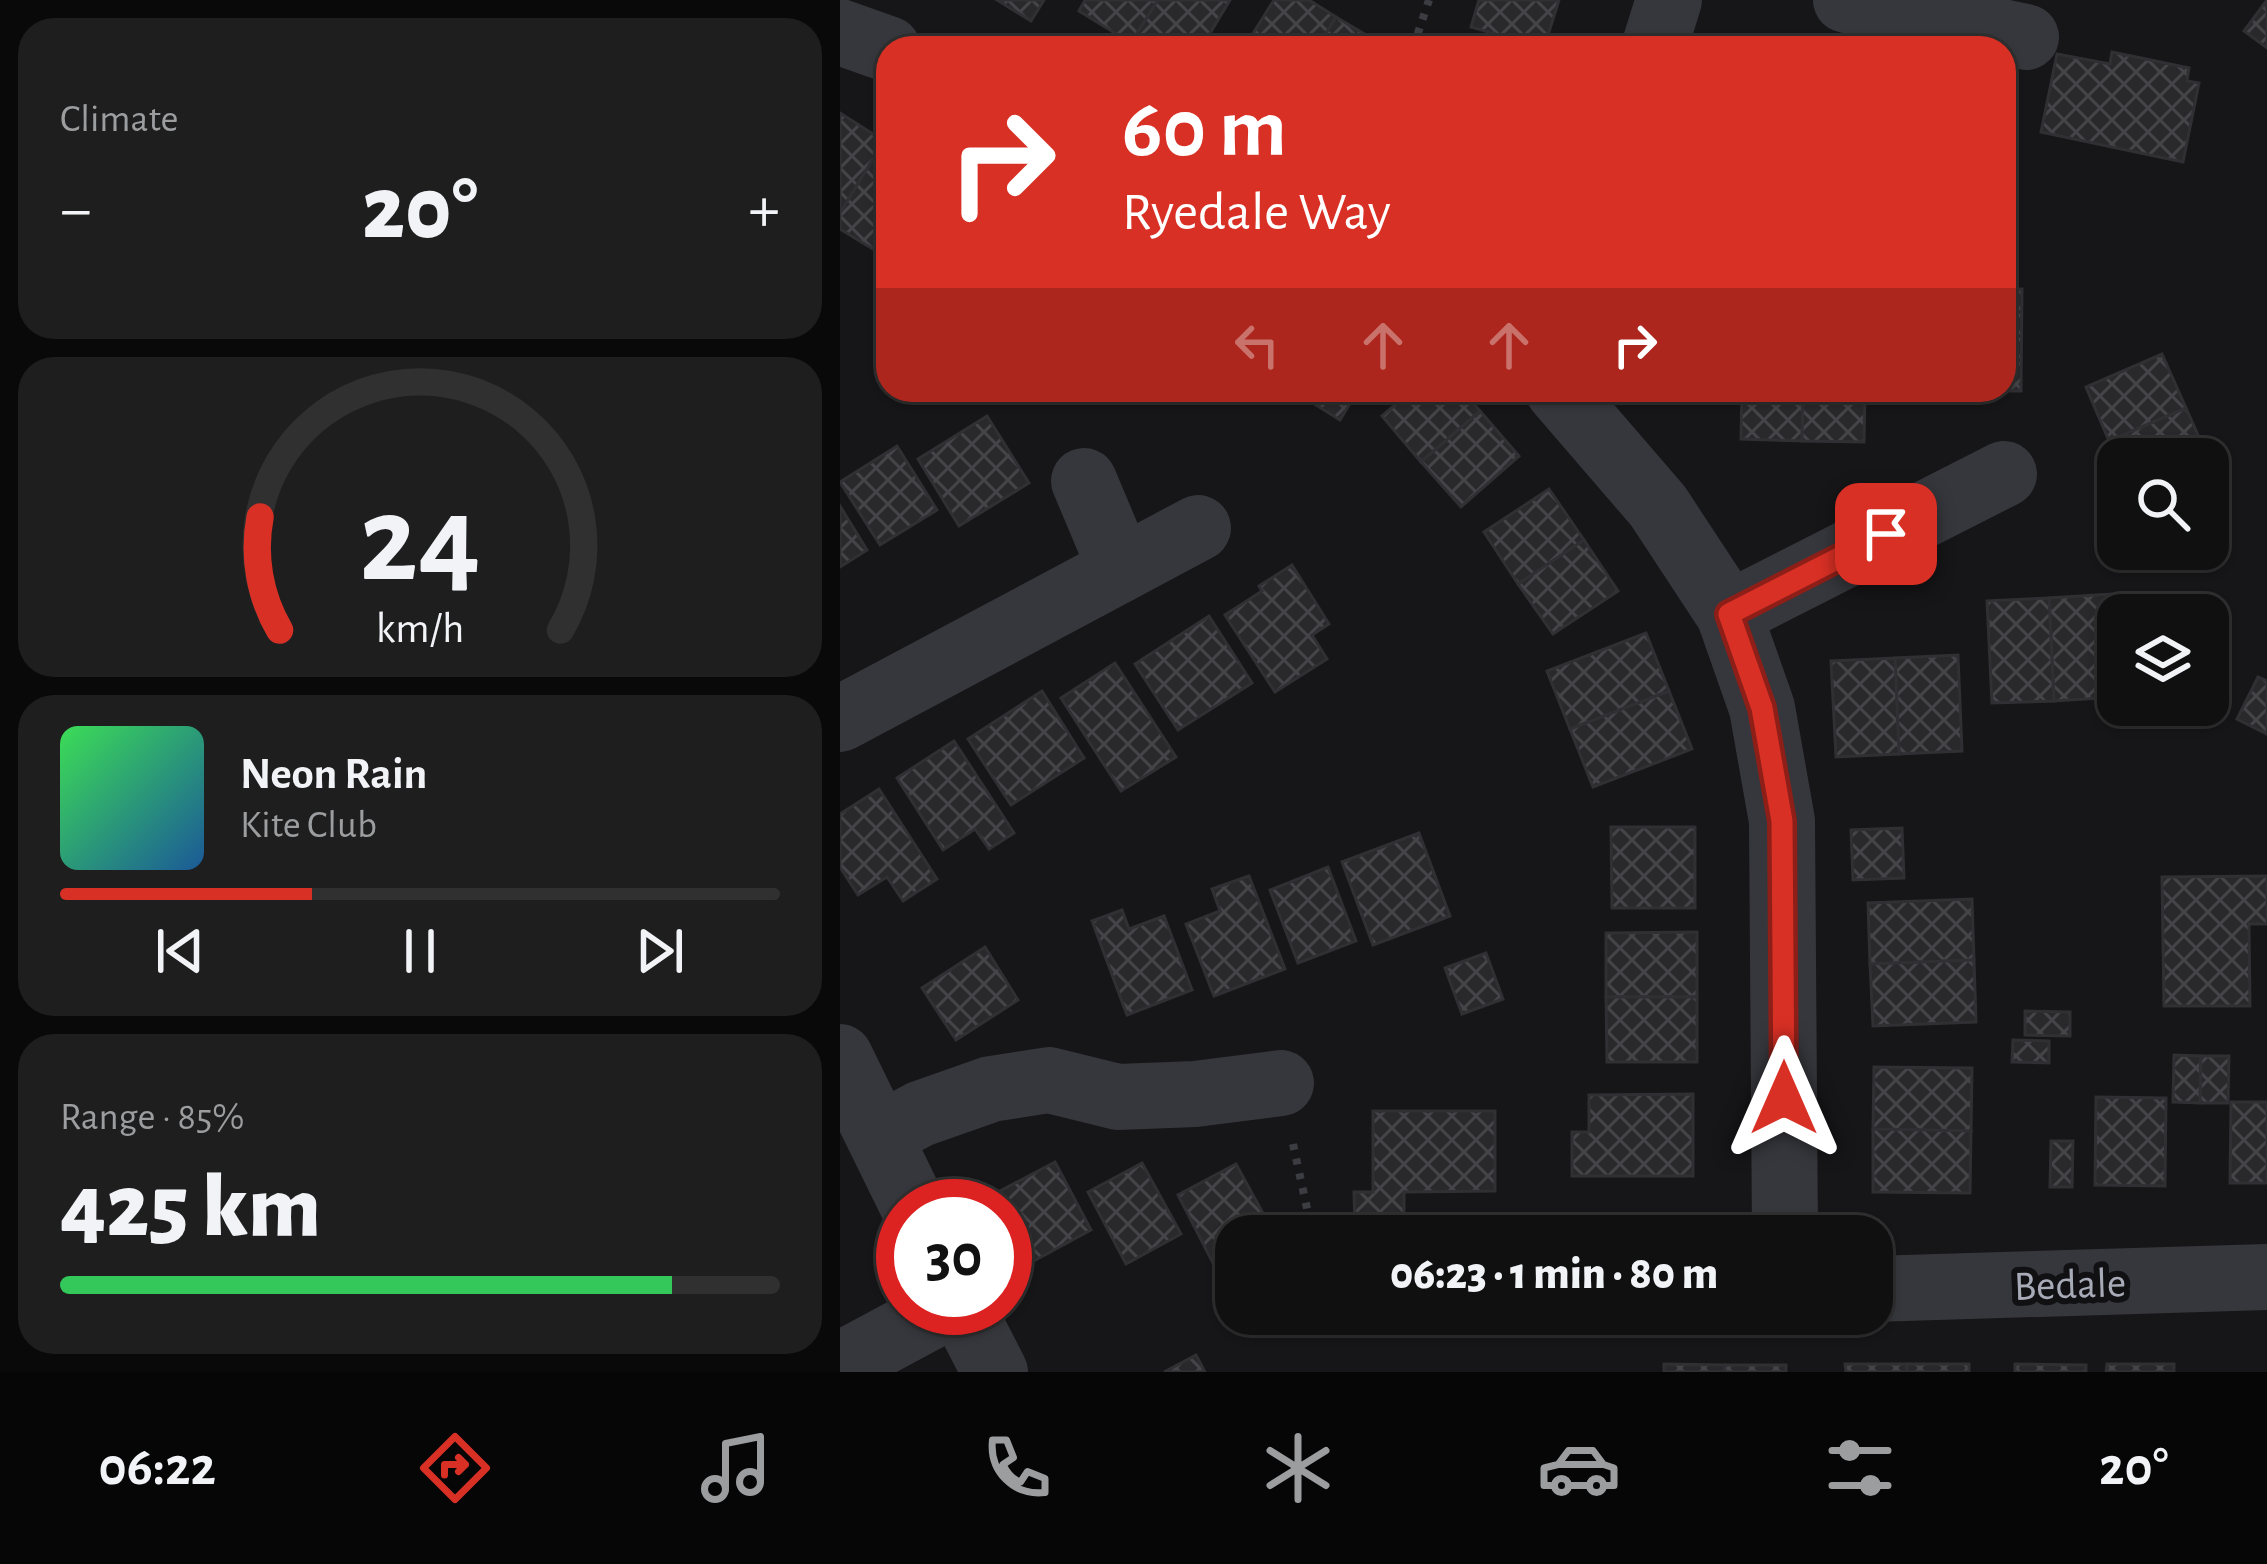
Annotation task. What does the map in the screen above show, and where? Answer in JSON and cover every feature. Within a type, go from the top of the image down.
[{"type":"street","points":[[1658,36],[1669,0]]},
{"type":"street","points":[[1846,0],[2026,37]]},
{"type":"street","points":[[840,32],[876,45]]},
{"type":"street","points":[[1568,402],[1658,506],[1729,614],[1762,708],[1782,821],[1785,1215]]},
{"type":"street","points":[[1729,614],[2004,474]]},
{"type":"street","points":[[1084,481],[1121,569]]},
{"type":"street","points":[[840,718],[1198,529]]},
{"type":"street","points":[[840,1057],[900,1179]]},
{"type":"street","points":[[880,1135],[920,1114],[991,1089],[1048,1080],[1118,1097],[1195,1094],[1281,1083]]},
{"type":"street","name":"Bedale","points":[[1893,1288],[2267,1277]]},
{"type":"street","points":[[840,1365],[896,1335]]},
{"type":"street","points":[[976,1335],[995,1372]]},
{"type":"path","points":[[1418,36],[1429,0]]},
{"type":"path","points":[[1281,1083],[1309,1215]]},
{"type":"building","points":[[997,0],[1044,0],[1031,21]]},
{"type":"building","points":[[1085,0],[1158,0],[1135,36],[1120,36],[1079,11]]},
{"type":"building","points":[[1158,0],[1230,0],[1208,36],[1135,36]]},
{"type":"building","points":[[1274,0],[1309,0],[1336,17],[1324,36],[1252,36]]},
{"type":"building","points":[[1479,0],[1559,0],[1548,36],[1502,36],[1471,27]]},
{"type":"building","points":[[2267,0],[2267,48],[2244,31]]},
{"type":"building","points":[[1336,17],[1368,36],[1324,36]]},
{"type":"building","points":[[2112,52],[2189,68],[2187,81],[2199,83],[2183,162],[2041,132],[2057,54],[2110,64]]},
{"type":"building","points":[[840,113],[876,136],[876,154],[840,213]]},
{"type":"building","points":[[876,154],[876,251],[840,229],[840,213]]},
{"type":"building","points":[[2016,289],[2022,289],[2021,391],[2016,391]]},
{"type":"building","points":[[2162,354],[2186,408],[2108,438],[2086,387]]},
{"type":"building","points":[[1311,402],[1351,402],[1340,420]]},
{"type":"building","points":[[1398,402],[1472,402],[1480,411],[1421,462],[1382,416]]},
{"type":"building","points":[[1742,402],[1803,402],[1802,441],[1741,439]]},
{"type":"building","points":[[1803,402],[1865,402],[1864,442],[1802,441]]},
{"type":"building","points":[[2186,408],[2199,438],[2116,438]]},
{"type":"building","points":[[1480,411],[1519,456],[1461,507],[1421,462]]},
{"type":"building","points":[[987,416],[1029,483],[959,526],[918,459]]},
{"type":"building","points":[[897,446],[937,510],[880,545],[840,482]]},
{"type":"building","points":[[1549,489],[1584,540],[1518,584],[1484,532]]},
{"type":"building","points":[[840,506],[867,550],[840,567]]},
{"type":"building","points":[[1584,540],[1618,591],[1553,634],[1518,584]]},
{"type":"building","points":[[1292,565],[1329,624],[1312,635],[1327,659],[1275,692],[1225,615]]},
{"type":"building","points":[[2097,595],[2097,698],[2054,701],[2049,598]]},
{"type":"building","points":[[2049,598],[2054,701],[1992,703],[1987,601]]},
{"type":"building","points":[[1209,616],[1252,683],[1178,730],[1135,664]]},
{"type":"building","points":[[1646,633],[1669,691],[1570,729],[1547,671]]},
{"type":"building","points":[[1958,655],[1962,751],[1899,754],[1895,658]]},
{"type":"building","points":[[1895,658],[1899,754],[1836,757],[1831,661]]},
{"type":"building","points":[[1115,663],[1176,757],[1121,791],[1061,698]]},
{"type":"building","points":[[2258,677],[2267,681],[2267,734],[2237,719]]},
{"type":"building","points":[[1042,691],[1084,758],[1011,805],[968,739]]},
{"type":"building","points":[[1669,691],[1692,749],[1593,787],[1570,729]]},
{"type":"building","points":[[954,741],[1014,833],[989,849],[975,829],[943,850],[897,778]]},
{"type":"building","points":[[879,789],[937,879],[903,901],[887,877],[858,895],[840,867],[840,814]]},
{"type":"building","points":[[1611,827],[1695,827],[1695,908],[1612,908]]},
{"type":"building","points":[[1902,828],[1904,878],[1853,880],[1851,830]]},
{"type":"building","points":[[1419,833],[1450,916],[1373,945],[1342,862]]},
{"type":"building","points":[[1328,867],[1356,941],[1298,963],[1270,890]]},
{"type":"building","points":[[1249,876],[1285,969],[1214,996],[1186,924],[1220,911],[1212,889]]},
{"type":"building","points":[[2267,876],[2267,924],[2249,924],[2250,1006],[2164,1006],[2162,877]]},
{"type":"building","points":[[1972,899],[1974,960],[1870,964],[1868,903]]},
{"type":"building","points":[[1122,910],[1129,929],[1164,916],[1192,990],[1127,1015],[1092,921]]},
{"type":"building","points":[[1697,932],[1697,997],[1606,997],[1606,933]]},
{"type":"building","points":[[985,947],[1018,1000],[956,1040],[922,988]]},
{"type":"building","points":[[1486,953],[1503,999],[1462,1014],[1445,968]]},
{"type":"building","points":[[1974,960],[1976,1022],[1873,1026],[1870,964]]},
{"type":"building","points":[[1606,997],[1697,997],[1697,1062],[1607,1062]]},
{"type":"building","points":[[2025,1011],[2070,1012],[2070,1036],[2025,1035]]},
{"type":"building","points":[[2013,1040],[2049,1041],[2049,1063],[2012,1062]]},
{"type":"building","points":[[2174,1055],[2201,1056],[2200,1103],[2173,1102]]},
{"type":"building","points":[[2201,1056],[2229,1056],[2228,1103],[2200,1103]]},
{"type":"building","points":[[1874,1067],[1972,1068],[1971,1131],[1873,1129]]},
{"type":"building","points":[[1693,1094],[1693,1176],[1572,1176],[1572,1132],[1589,1132],[1589,1095]]},
{"type":"building","points":[[2096,1097],[2166,1098],[2165,1186],[2095,1185]]},
{"type":"building","points":[[2231,1102],[2267,1102],[2267,1183],[2230,1183]]},
{"type":"building","points":[[1373,1111],[1495,1111],[1495,1191],[1404,1192],[1404,1215],[1355,1215],[1354,1192],[1373,1192]]},
{"type":"building","points":[[1873,1129],[1971,1131],[1970,1193],[1873,1192]]},
{"type":"building","points":[[2051,1141],[2073,1141],[2072,1187],[2050,1187]]},
{"type":"building","points":[[1055,1162],[1091,1230],[1032,1262],[1032,1179],[1023,1179]]},
{"type":"building","points":[[1142,1163],[1181,1234],[1126,1264],[1088,1192]]},
{"type":"building","points":[[1236,1164],[1264,1215],[1215,1215],[1215,1267],[1178,1195]]},
{"type":"building","points":[[1196,1355],[1205,1372],[1164,1372]]},
{"type":"building","points":[[1664,1364],[1725,1365],[1725,1372],[1664,1372]]},
{"type":"building","points":[[1845,1364],[1907,1364],[1907,1372],[1846,1372]]},
{"type":"building","points":[[1907,1364],[1969,1364],[1969,1372],[1907,1372]]},
{"type":"building","points":[[2015,1364],[2086,1365],[2086,1372],[2015,1372]]},
{"type":"building","points":[[2107,1364],[2174,1364],[2174,1372],[2106,1372]]},
{"type":"building","points":[[1725,1365],[1786,1365],[1786,1372],[1725,1372]]},
{"type":"route","points":[[1784,1098],[1782,821],[1762,708],[1729,614],[1886,534]]}]
